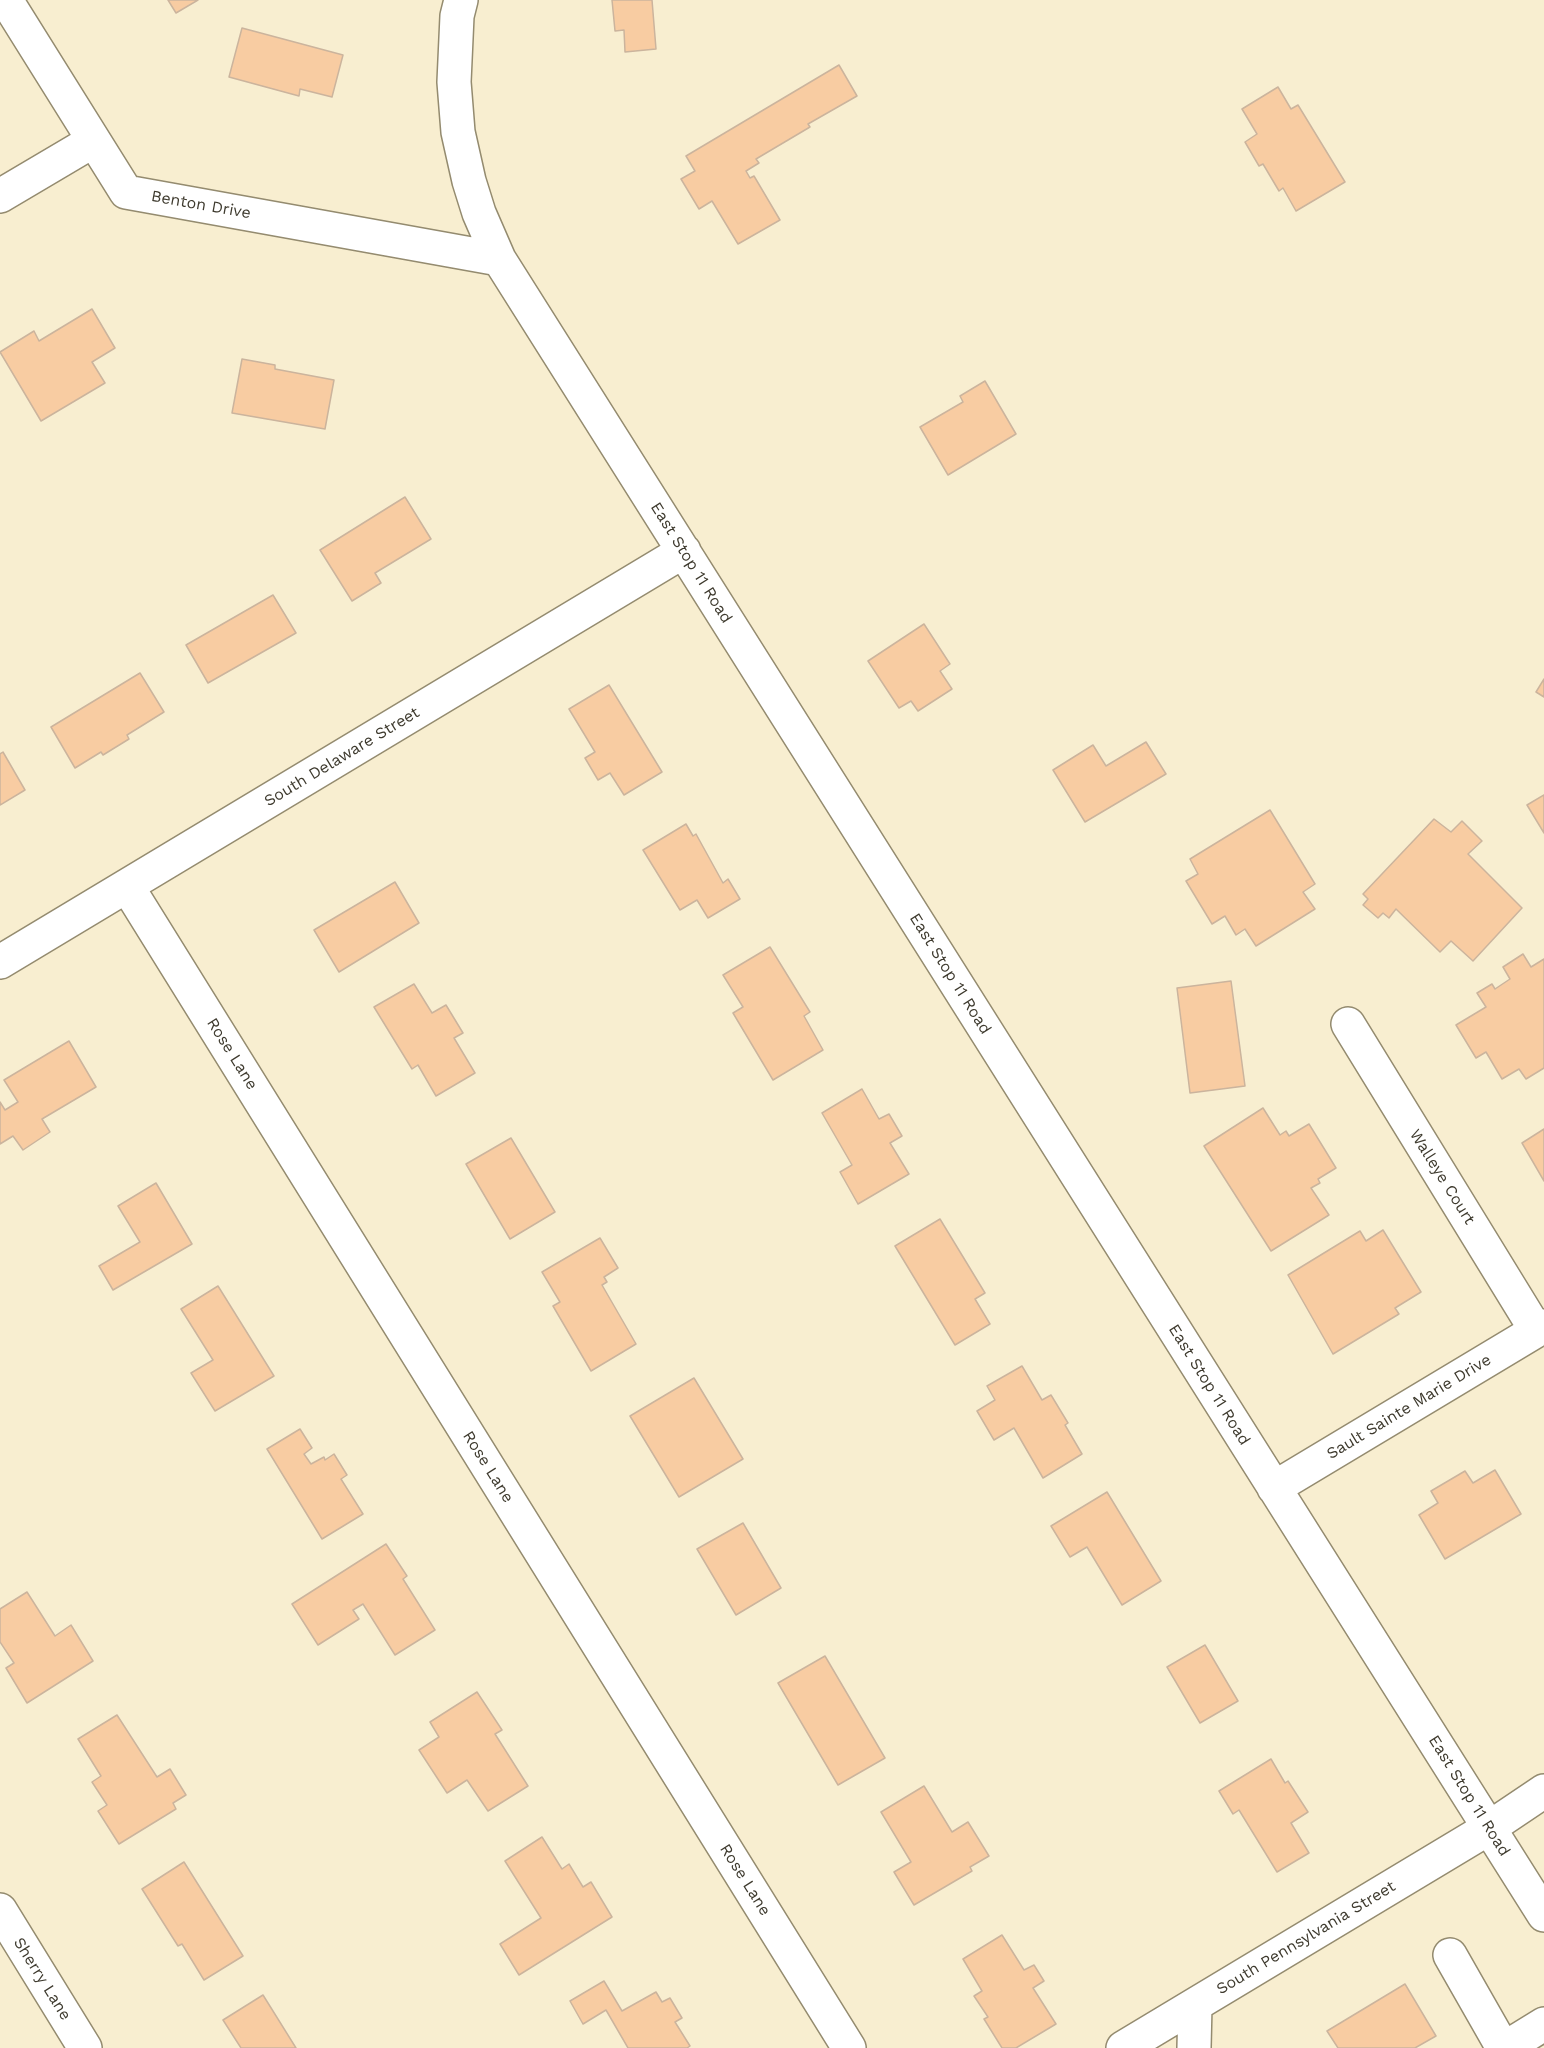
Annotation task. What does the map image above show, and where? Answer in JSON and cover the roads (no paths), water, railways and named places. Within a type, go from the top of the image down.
[{"type":"street","name":"Benton Drive","points":[[6,0],[126,192],[499,259]]},
{"type":"street","name":"East Stop 11 Road","points":[[461,0],[457,16],[454,82],[458,132],[479,213],[499,259],[1544,1915]]},
{"type":"street","points":[[0,196],[93,141]]},
{"type":"street","name":"South Delaware Street","points":[[0,962],[684,551]]},
{"type":"street","name":"Rose Lane","points":[[127,886],[849,2048]]},
{"type":"street","name":"Walleye Court","points":[[1348,1024],[1540,1328]]},
{"type":"street","name":"Sault Sainte Marie Drive","points":[[1274,1488],[1540,1328]]},
{"type":"street","name":"South Pennsylvania Street","points":[[1123,2048],[1489,1827],[1544,1791]]},
{"type":"street","name":"Sherry Lane","points":[[0,1910],[85,2048]]},
{"type":"street","points":[[1450,1955],[1521,2041]]},
{"type":"street","points":[[1194,2048],[1195,2005]]}]
